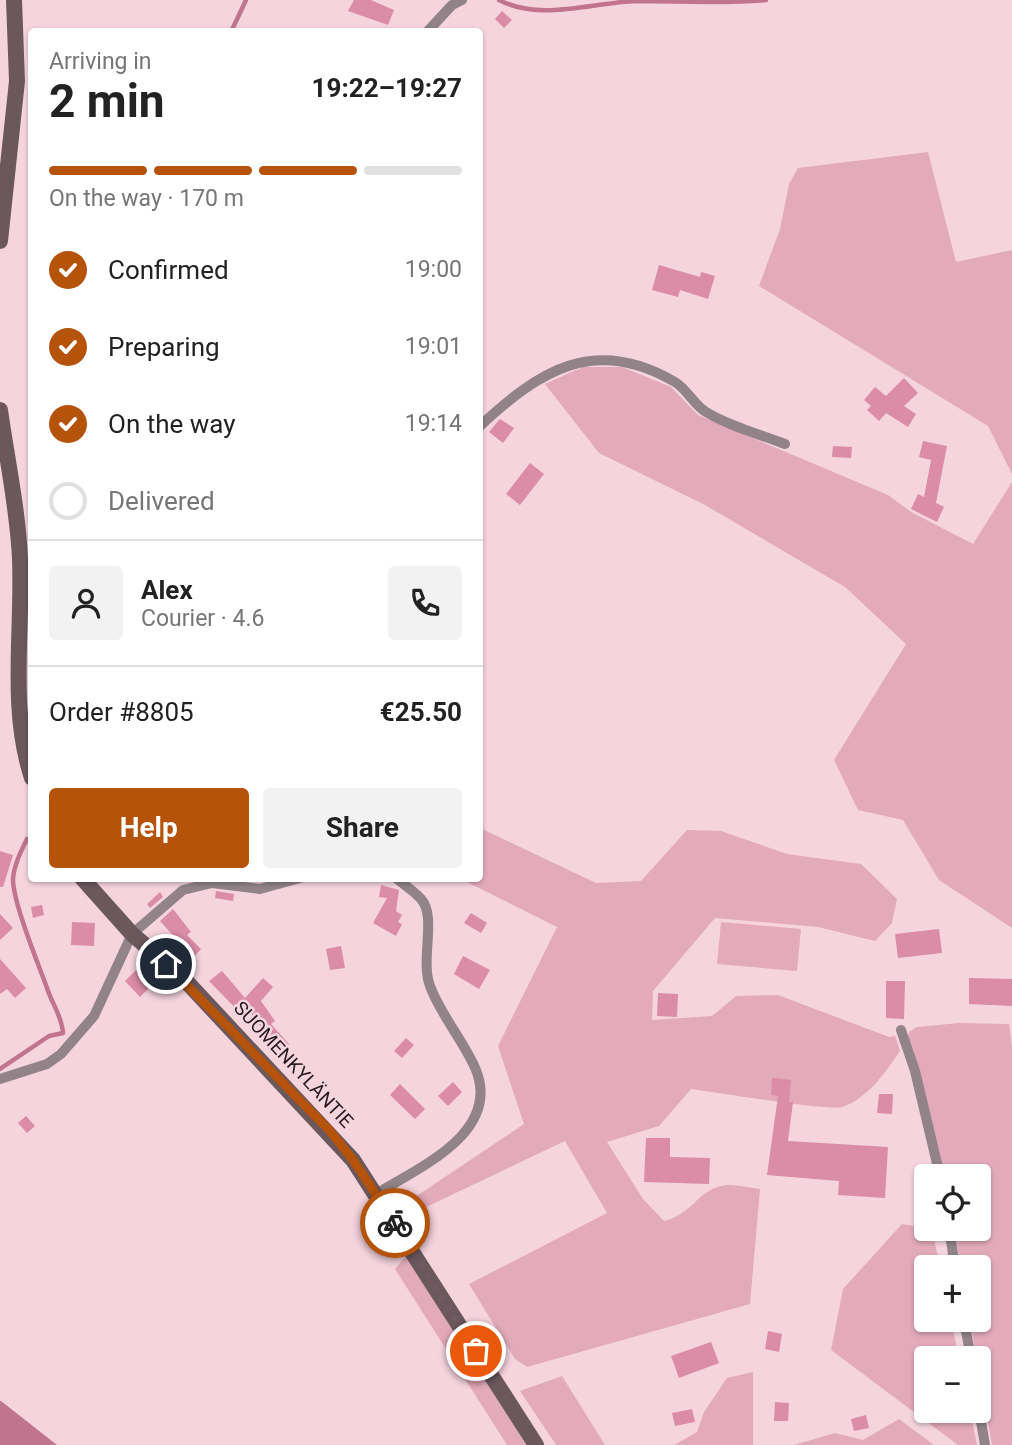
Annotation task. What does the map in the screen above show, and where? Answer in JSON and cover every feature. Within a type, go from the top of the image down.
[{"type":"street","points":[[0,240],[17,81],[14,0]]},
{"type":"street","points":[[432,28],[452,5],[462,0]]},
{"type":"street","points":[[483,423],[518,390],[582,360],[623,359],[676,383],[704,411],[785,444]]},
{"type":"street","points":[[0,410],[20,558],[20,710],[28,762]]},
{"type":"street","name":"SUOMENKYLÄNTIE","points":[[86,882],[132,933],[184,979],[330,1131],[376,1195],[536,1445]]},
{"type":"street","points":[[0,1079],[47,1065],[79,1036],[94,1016],[132,933],[183,890],[212,883],[260,889],[285,882]]},
{"type":"street","points":[[376,1195],[457,1142],[472,1124],[482,1092],[476,1070],[429,986],[424,956],[429,916],[423,900],[401,882]]},
{"type":"street","points":[[901,1030],[915,1071],[937,1164]]},
{"type":"street","points":[[981,1423],[985,1445]]},
{"type":"shaded area","points":[[928,152],[956,262],[1012,250],[1012,474],[988,426],[759,286],[780,229],[789,184],[798,168]]},
{"type":"shaded area","points":[[583,367],[622,367],[671,387],[698,415],[888,495],[911,512],[973,544],[1012,482],[1012,928],[939,880],[903,820],[858,810],[834,760],[906,644],[845,587],[705,505],[599,453],[545,384]]},
{"type":"shaded area","points":[[483,829],[596,883],[641,881],[687,830],[721,831],[787,854],[861,864],[897,899],[892,923],[875,941],[818,927],[715,918],[653,991],[652,1020],[712,1016],[736,996],[778,995],[889,1037],[895,1036],[900,1051],[868,1091],[842,1107],[795,1104],[691,1089],[659,1126],[607,1142],[643,1199],[664,1221],[681,1214],[706,1193],[721,1186],[760,1189],[750,1304],[527,1367],[515,1359],[469,1284],[607,1213],[565,1141],[424,1208],[415,1197],[524,1124],[498,1046],[557,927],[467,882],[483,882]]},
{"type":"shaded area","points":[[721,922],[801,929],[797,971],[717,964]]},
{"type":"shaded area","points":[[959,1023],[1009,1024],[1012,1046],[1012,1445],[992,1445],[988,1423],[991,1423],[991,1346],[975,1346],[972,1332],[991,1332],[991,1255],[959,1255],[956,1241],[991,1241],[991,1164],[941,1164],[908,1038],[909,1032],[917,1027]]},
{"type":"shaded area","points":[[902,1224],[914,1226],[914,1241],[935,1241],[937,1255],[914,1255],[914,1332],[954,1332],[956,1346],[914,1346],[914,1412],[831,1350],[843,1289]]},
{"type":"shaded area","points":[[408,1254],[526,1445],[507,1445],[395,1269]]},
{"type":"shaded area","points":[[753,1372],[753,1445],[674,1445],[697,1432],[704,1412],[727,1378]]},
{"type":"shaded area","points":[[562,1376],[605,1445],[556,1445],[520,1391]]},
{"type":"shaded area","points":[[1,1401],[57,1445],[0,1445]]},
{"type":"shaded area","points":[[899,1419],[934,1445],[794,1445],[835,1433],[863,1440]]},
{"type":"shaded area","points":[[929,1423],[972,1423],[977,1445],[958,1445]]},
{"type":"building","points":[[354,0],[371,0],[394,10],[388,25],[348,11]]},
{"type":"building","points":[[502,11],[512,20],[504,28],[495,19]]},
{"type":"building","points":[[659,265],[700,277],[701,272],[715,276],[708,299],[680,290],[678,297],[652,290]]},
{"type":"building","points":[[904,378],[918,393],[904,406],[916,414],[908,427],[886,413],[879,421],[867,410],[871,406],[864,400],[875,387],[886,396]]},
{"type":"building","points":[[500,419],[514,428],[503,443],[489,432]]},
{"type":"building","points":[[923,441],[947,446],[936,503],[944,507],[937,522],[911,509],[918,494],[924,497],[931,460],[919,457]]},
{"type":"building","points":[[833,446],[852,447],[851,458],[832,457]]},
{"type":"building","points":[[530,463],[544,474],[520,505],[506,494]]},
{"type":"building","points":[[0,851],[13,855],[3,887],[0,887]]},
{"type":"building","points":[[381,885],[399,890],[396,911],[402,915],[398,922],[402,924],[396,936],[373,923],[387,898],[379,897]]},
{"type":"building","points":[[216,891],[234,894],[233,901],[215,898]]},
{"type":"building","points":[[160,892],[163,897],[150,908],[147,904]]},
{"type":"building","points":[[42,905],[44,915],[33,918],[31,907]]},
{"type":"building","points":[[173,909],[191,932],[187,935],[201,949],[193,958],[160,921]]},
{"type":"building","points":[[471,913],[487,923],[481,933],[464,923]]},
{"type":"building","points":[[0,914],[13,928],[0,940]]},
{"type":"building","points":[[72,922],[95,923],[94,946],[71,945]]},
{"type":"building","points":[[939,929],[942,953],[898,958],[895,934]]},
{"type":"building","points":[[341,946],[345,968],[330,970],[326,949]]},
{"type":"building","points":[[463,956],[490,970],[479,989],[454,974]]},
{"type":"building","points":[[0,959],[26,988],[15,998],[7,989],[0,994]]},
{"type":"building","points":[[138,968],[153,984],[140,997],[125,981]]},
{"type":"building","points":[[222,971],[245,998],[263,978],[273,987],[261,1001],[275,1021],[271,1024],[289,1044],[277,1058],[267,1047],[271,1042],[251,1013],[246,1019],[209,981]]},
{"type":"building","points":[[969,978],[1012,979],[1012,1006],[969,1004]]},
{"type":"building","points":[[886,981],[905,981],[904,1019],[886,1018]]},
{"type":"building","points":[[658,993],[678,994],[677,1017],[657,1016]]},
{"type":"building","points":[[406,1038],[414,1045],[402,1058],[394,1051]]},
{"type":"building","points":[[772,1078],[791,1080],[789,1102],[793,1102],[788,1141],[888,1147],[885,1198],[838,1195],[839,1181],[767,1175],[778,1096],[771,1095]]},
{"type":"building","points":[[453,1082],[462,1092],[448,1106],[438,1096]]},
{"type":"building","points":[[400,1084],[425,1109],[415,1119],[390,1095]]},
{"type":"building","points":[[879,1094],[893,1094],[892,1114],[877,1113]]},
{"type":"building","points":[[26,1116],[35,1126],[27,1133],[18,1123]]},
{"type":"building","points":[[646,1138],[670,1138],[670,1157],[710,1158],[709,1184],[644,1182]]},
{"type":"building","points":[[768,1331],[782,1334],[779,1352],[765,1349]]},
{"type":"building","points":[[711,1342],[719,1363],[679,1378],[671,1356]]},
{"type":"building","points":[[775,1402],[789,1403],[788,1421],[774,1421]]},
{"type":"building","points":[[692,1409],[695,1422],[675,1426],[672,1413]]},
{"type":"building","points":[[866,1415],[869,1428],[854,1431],[851,1419]]},
{"type":"waterway","points":[[233,28],[246,0]]},
{"type":"waterway","points":[[499,0],[532,10],[637,1],[766,0]]},
{"type":"waterway","points":[[0,1069],[49,1036],[63,1033],[14,890],[15,869],[27,839]]},
{"type":"way so far","points":[[395,1223],[476,1351]]},
{"type":"route","points":[[166,964],[184,979],[330,1131],[395,1223]]}]
